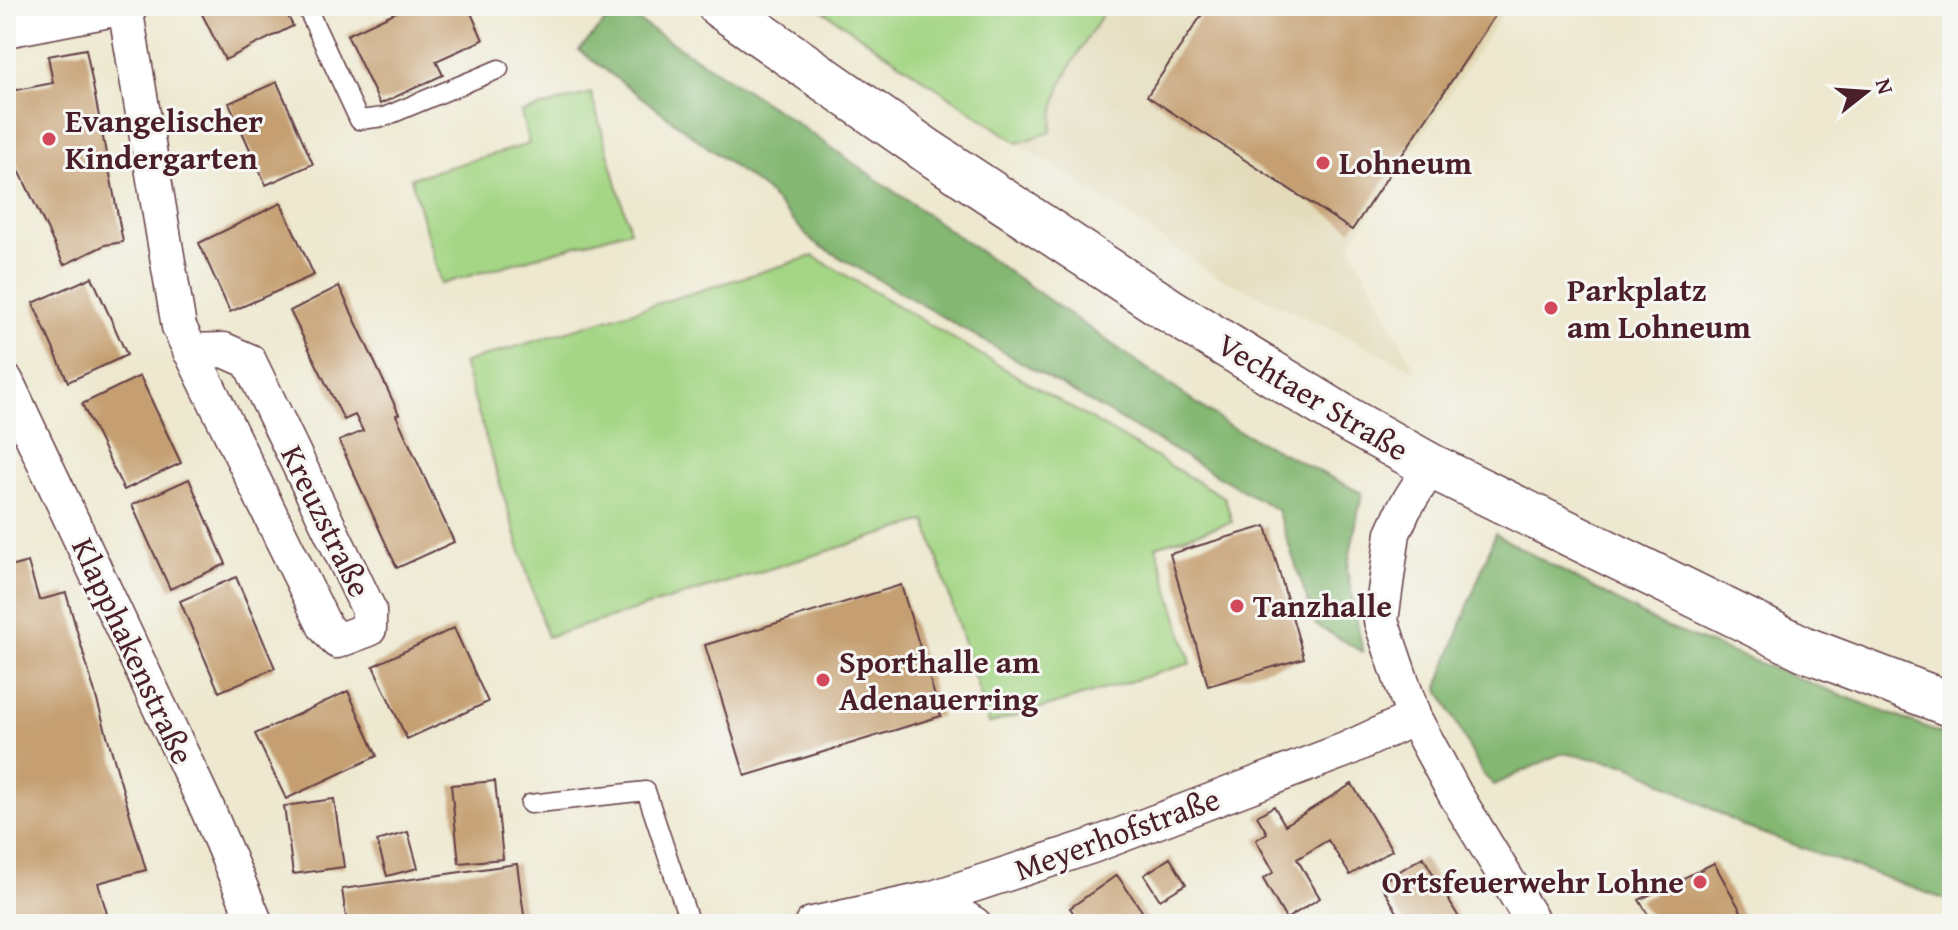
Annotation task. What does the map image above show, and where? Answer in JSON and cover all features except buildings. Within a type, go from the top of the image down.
[{"type":"main road","name":"Vechtaer Straße","points":[[720,6],[929,152],[1169,310],[1350,421],[1431,466],[1805,649],[1952,705]]},
{"type":"street","name":"Kreuzstraße","points":[[6,30],[127,7],[179,327],[190,351],[325,627],[337,641],[369,629],[369,610],[249,361],[224,350],[190,351]]},
{"type":"street","name":"Klapphakenstraße","points":[[6,381],[208,810],[256,924]]},
{"type":"street","points":[[1431,466],[1393,533],[1381,621],[1414,718],[1455,794],[1534,924]]},
{"type":"street","name":"Meyerhofstraße","points":[[812,924],[933,898],[1092,846],[1345,750],[1414,718]]},
{"type":"street","points":[[933,898],[974,924]]},
{"type":"lane","points":[[306,6],[359,120],[384,117],[499,69]]},
{"type":"lane","points":[[530,804],[646,791],[690,924]]},
{"type":"shaded area","points":[[1107,6],[1508,6],[1350,244],[1416,371],[1210,273],[1018,143],[1051,132],[1058,94],[1081,47]]},
{"type":"green space","points":[[816,6],[1107,6],[1062,83],[1051,132],[1018,143]]},
{"type":"green space","points":[[618,8],[782,113],[1229,426],[1362,493],[1347,570],[1363,652],[1316,625],[1277,510],[813,242],[766,191],[579,50]]},
{"type":"green space","points":[[591,93],[630,230],[441,284],[411,178],[529,144],[521,113]]},
{"type":"green space","points":[[813,256],[1225,498],[1232,522],[1156,546],[1191,663],[989,724],[926,521],[547,637],[463,363]]},
{"type":"green space","points":[[1495,534],[1661,625],[1952,738],[1952,902],[1745,827],[1630,765],[1562,753],[1494,785],[1482,773],[1438,687]]},
{"type":"place","name":"Evangelischer Kindergarten","points":[[49,139]]},
{"type":"place","name":"Lohneum","points":[[1323,163]]},
{"type":"place","name":"Parkplatz am Lohneum","points":[[1551,308]]},
{"type":"place","name":"Tanzhalle","points":[[1237,606]]},
{"type":"place","name":"Sporthalle am Adenauerring","points":[[823,680]]},
{"type":"place","name":"Ortsfeuerwehr Lohne","points":[[1700,882]]}]
